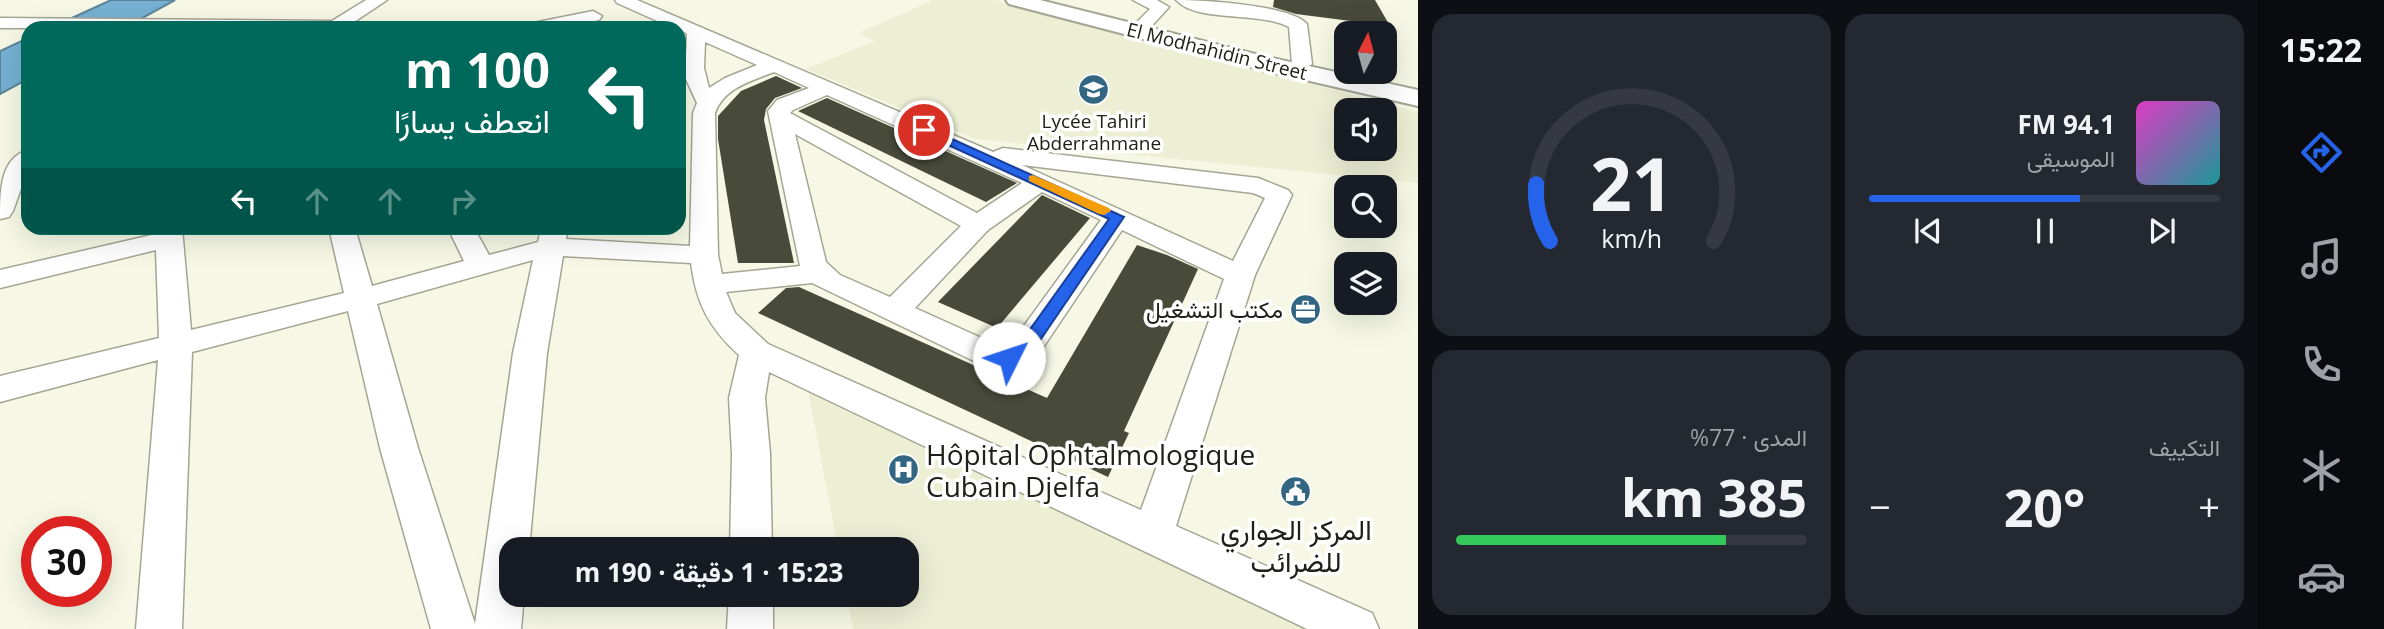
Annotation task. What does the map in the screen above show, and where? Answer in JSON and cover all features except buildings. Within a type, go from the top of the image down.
[{"type":"main road","name":"El Modhahidin Street","points":[[1016,0],[1418,99]]},
{"type":"main road","name":"El Modhahidin Street","points":[[1043,0],[1418,90]]},
{"type":"street","points":[[343,21],[379,0]]},
{"type":"street","points":[[623,0],[672,21]]},
{"type":"street","points":[[1141,0],[1161,7],[1143,25]]},
{"type":"street","points":[[1184,0],[1199,5],[1270,14],[1298,24],[1302,64]]},
{"type":"street","points":[[566,21],[594,15]]},
{"type":"street","points":[[0,23],[21,23]]},
{"type":"street","points":[[686,27],[973,151],[1240,275]]},
{"type":"street","points":[[696,31],[687,72],[706,101]]},
{"type":"street","points":[[775,65],[723,86],[706,101],[704,113],[706,270],[719,316],[756,352],[1356,629]]},
{"type":"street","points":[[827,88],[781,107],[779,116],[812,262],[818,272],[829,281],[990,355],[1009,358],[1022,354],[1117,217]]},
{"type":"street","points":[[779,116],[978,225]]},
{"type":"street","points":[[973,151],[1258,186],[1279,195],[1240,275],[1152,537]]},
{"type":"street","points":[[1,205],[15,168],[21,163]]},
{"type":"street","points":[[895,310],[978,225],[1040,182]]},
{"type":"street","points":[[1,205],[21,198]]},
{"type":"street","points":[[0,279],[162,235]]},
{"type":"street","points":[[159,629],[161,554],[176,345],[169,235]]},
{"type":"street","points":[[344,235],[399,448],[454,629]]},
{"type":"street","points":[[465,235],[481,267]]},
{"type":"street","points":[[0,388],[481,267],[552,237],[706,270],[818,272]]},
{"type":"street","points":[[498,629],[525,392],[552,237]]},
{"type":"street","points":[[751,537],[751,454],[747,398],[756,352]]},
{"type":"street","points":[[750,629],[751,607]]},
{"type":"shaded area","name":"Lycée Tahiri Abderrahmane","points":[[933,0],[994,0],[1365,98],[1334,98],[1334,161],[1397,161],[1397,106],[1418,112],[1418,183],[1397,181],[1397,175],[1337,175],[975,139],[806,69],[875,41],[859,33]]},
{"type":"shaded area","name":"Hôpital Ophtalmologique Cubain Djelfa","points":[[808,390],[1336,629],[853,629],[849,607],[919,607],[919,537],[836,537]]},
{"type":"water","points":[[111,0],[175,0],[137,21],[65,21]]},
{"type":"water","points":[[21,41],[21,83],[0,94],[0,51]]},
{"type":"slow traffic","points":[[1033,179],[1104,211]]},
{"type":"place","name":"Lycée Tahiri Abderrahmane","points":[[1094,90]]},
{"type":"place","name":"مكتب التشغيل","points":[[1306,309]]},
{"type":"place","name":"Hôpital Ophtalmologique Cubain Djelfa","points":[[903,470]]},
{"type":"place","name":"المركز الجواري للضرائب","points":[[1296,492]]},
{"type":"route","points":[[924,130],[1117,217],[1022,354],[1009,358]]}]
